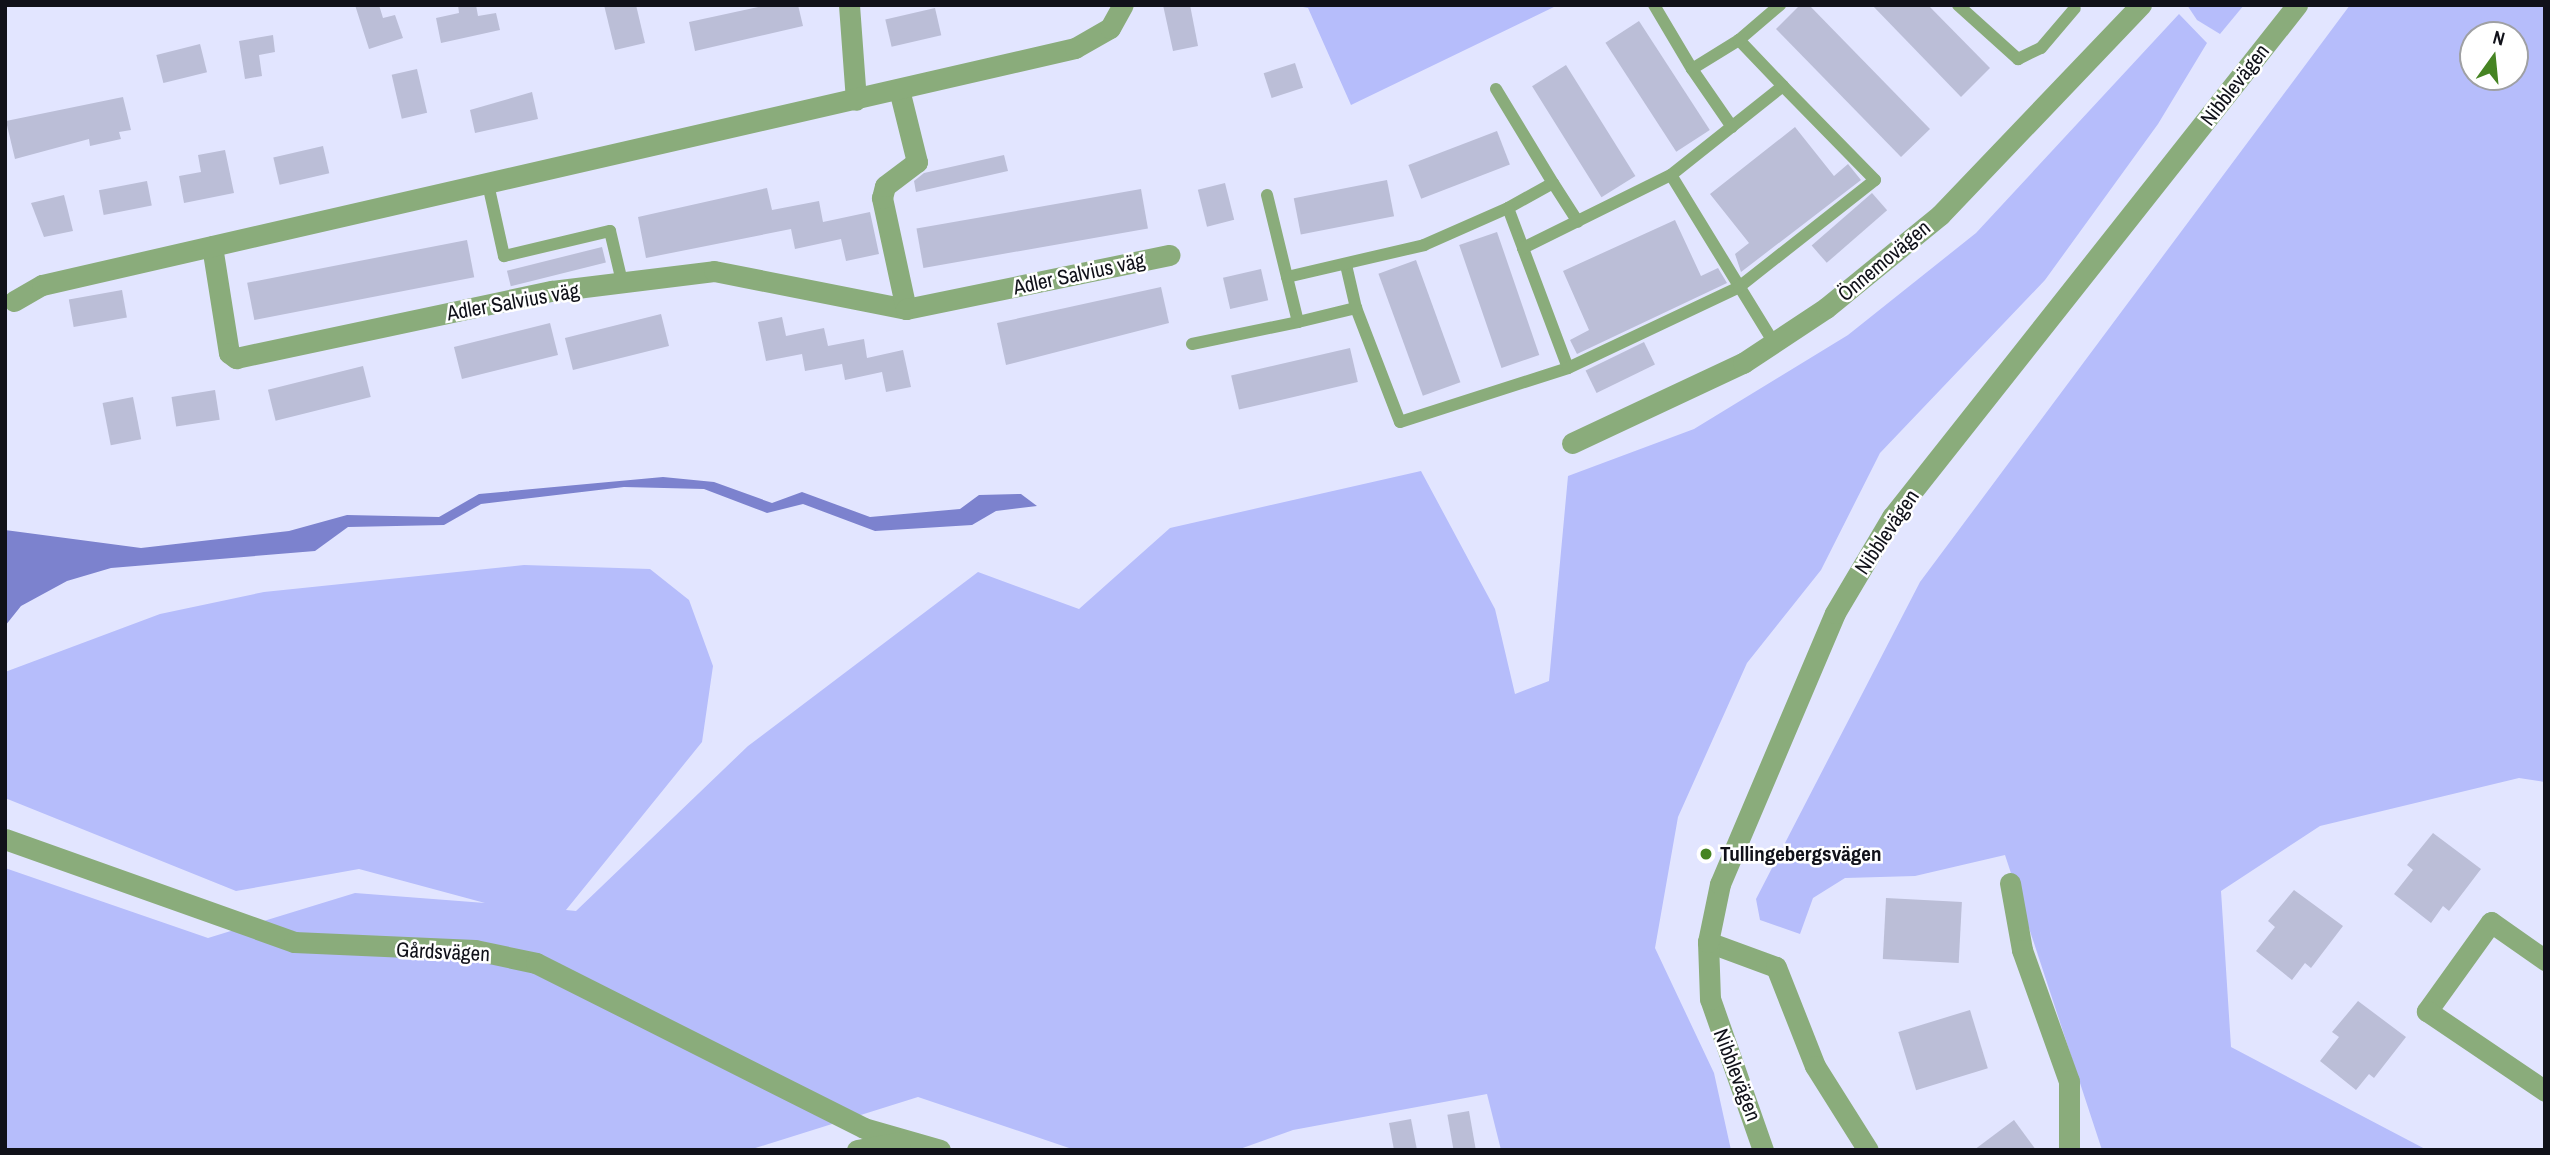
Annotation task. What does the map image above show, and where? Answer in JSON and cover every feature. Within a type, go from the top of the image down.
[{"type":"street","points":[[849,5],[856,100]]},
{"type":"street","points":[[14,300],[43,285],[1075,48],[1104,33],[1123,5]]},
{"type":"street","name":"Önnemovägen","points":[[1572,443],[1774,343],[1940,215],[2141,5]]},
{"type":"street","name":"Nibblevägen","points":[[1763,1150],[1710,999],[1708,942],[1720,884],[1775,746],[1835,613],[1892,517],[2297,5]]},
{"type":"street","points":[[899,89],[917,162],[891,179],[882,198],[906,309]]},
{"type":"street","name":"Adler Salvius väg","points":[[212,246],[229,353],[236,359],[552,291],[623,286],[737,271],[906,309],[1170,255]]},
{"type":"street","name":"Gårdsvägen","points":[[5,839],[294,943],[475,950],[536,963],[746,1071],[903,1141],[940,1150]]},
{"type":"street","points":[[2010,883],[2022,950],[2070,1081],[2069,1150]]},
{"type":"street","points":[[2545,960],[2491,922],[2427,1011],[2545,1091]]},
{"type":"street","points":[[1708,942],[1776,967],[1815,1066],[1868,1150]]},
{"type":"street","points":[[858,1150],[903,1141]]},
{"type":"lane","points":[[1654,5],[1692,69],[1732,127]]},
{"type":"lane","points":[[1692,69],[1739,40],[1780,5]]},
{"type":"lane","points":[[1958,5],[2018,59],[2041,48],[2075,8]]},
{"type":"lane","points":[[1346,265],[1356,308],[1400,422],[1568,368],[1739,287],[1875,180],[1739,40]]},
{"type":"lane","points":[[1523,248],[1671,175],[1783,86]]},
{"type":"lane","points":[[1496,89],[1578,222]]},
{"type":"lane","points":[[1671,175],[1774,343]]},
{"type":"lane","points":[[1287,277],[1424,245],[1508,208],[1553,183]]},
{"type":"lane","points":[[488,184],[504,256],[610,231],[623,286]]},
{"type":"lane","points":[[1267,195],[1298,322]]},
{"type":"lane","points":[[1508,208],[1568,368]]},
{"type":"lane","points":[[1192,344],[1356,308]]},
{"type":"shaded area","points":[[1293,5],[1558,5],[1351,105],[1308,8]]},
{"type":"shaded area","points":[[2187,5],[2244,5],[2220,34],[2197,20]]},
{"type":"shaded area","points":[[2350,5],[2545,5],[2545,782],[2519,778],[2320,826],[2221,891],[2231,1047],[2427,1150],[2102,1150],[2005,855],[1915,876],[1845,878],[1813,898],[1800,934],[1760,920],[1756,899],[1920,582]]},
{"type":"shaded area","points":[[2179,14],[2207,43],[2158,124],[2045,280],[1880,453],[1821,570],[1747,663],[1678,817],[1655,948],[1714,1073],[1731,1150],[1501,1150],[1487,1094],[1293,1130],[1237,1150],[1075,1150],[918,1097],[749,1150],[5,1150],[5,868],[208,938],[355,893],[485,903],[359,869],[236,891],[5,798],[5,672],[160,614],[264,592],[524,565],[650,569],[689,600],[713,666],[702,742],[566,910],[576,911],[748,746],[978,572],[1079,609],[1170,528],[1421,471],[1495,609],[1515,694],[1549,681],[1568,476],[1694,429],[1848,335],[1976,233]]},
{"type":"shaded area","points":[[663,477],[714,482],[772,503],[802,492],[870,517],[960,509],[979,495],[1021,494],[1037,506],[996,511],[972,525],[875,531],[803,504],[767,513],[704,489],[624,487],[481,504],[444,525],[348,527],[315,551],[111,568],[67,581],[21,606],[5,626],[5,530],[141,548],[289,531],[347,515],[439,517],[479,494]]},
{"type":"building","points":[[355,5],[379,5],[383,18],[395,15],[403,38],[369,49]]},
{"type":"building","points":[[458,5],[476,5],[478,16],[496,13],[500,30],[441,43],[436,18],[459,13]]},
{"type":"building","points":[[604,5],[636,5],[645,43],[615,50]]},
{"type":"building","points":[[767,5],[798,5],[803,26],[695,51],[689,22]]},
{"type":"building","points":[[1163,5],[1190,5],[1198,46],[1173,51]]},
{"type":"building","points":[[1800,5],[1809,5],[1930,129],[1901,157],[1776,29]]},
{"type":"building","points":[[1872,5],[1928,5],[1990,68],[1961,97]]},
{"type":"building","points":[[935,8],[941,35],[892,47],[885,19]]},
{"type":"building","points":[[1639,21],[1710,130],[1676,152],[1605,43]]},
{"type":"building","points":[[273,35],[275,52],[259,55],[262,76],[245,79],[239,41]]},
{"type":"building","points":[[200,44],[207,72],[163,83],[156,55]]},
{"type":"building","points":[[1295,63],[1303,88],[1272,98],[1264,73]]},
{"type":"building","points":[[1566,65],[1635,176],[1601,197],[1532,86]]},
{"type":"building","points":[[417,69],[427,113],[402,119],[392,75]]},
{"type":"building","points":[[532,92],[538,119],[475,133],[470,110]]},
{"type":"building","points":[[123,97],[131,130],[119,132],[121,139],[90,146],[89,139],[15,159],[6,121]]},
{"type":"building","points":[[1795,127],[1834,176],[1848,164],[1861,180],[1741,272],[1735,254],[1749,243],[1710,194]]},
{"type":"building","points":[[1497,131],[1510,165],[1421,199],[1408,165]]},
{"type":"building","points":[[323,146],[329,173],[280,185],[273,157]]},
{"type":"building","points":[[225,150],[234,193],[184,203],[179,176],[201,172],[198,155]]},
{"type":"building","points":[[1004,155],[1008,171],[916,192],[914,181],[924,173]]},
{"type":"building","points":[[1387,180],[1394,216],[1301,234],[1294,198]]},
{"type":"building","points":[[147,181],[152,206],[104,215],[99,190]]},
{"type":"building","points":[[1225,183],[1234,220],[1207,227],[1198,190]]},
{"type":"building","points":[[767,188],[772,210],[819,201],[823,222],[870,212],[879,254],[846,261],[841,239],[795,249],[791,229],[646,258],[638,217]]},
{"type":"building","points":[[1141,189],[1148,228],[923,268],[916,229]]},
{"type":"building","points":[[1872,193],[1887,210],[1827,263],[1812,245]]},
{"type":"building","points":[[64,195],[73,231],[44,237],[31,203]]},
{"type":"building","points":[[1675,220],[1701,276],[1718,268],[1727,283],[1577,354],[1570,340],[1589,330],[1563,271]]},
{"type":"building","points":[[1497,232],[1539,355],[1502,368],[1459,245]]},
{"type":"building","points":[[467,240],[474,277],[254,320],[247,283]]},
{"type":"building","points":[[602,247],[606,263],[511,286],[507,271]]},
{"type":"building","points":[[1416,260],[1460,382],[1423,396],[1378,274]]},
{"type":"building","points":[[1261,269],[1268,300],[1230,309],[1223,278]]},
{"type":"building","points":[[1161,287],[1169,323],[1006,365],[997,323]]},
{"type":"building","points":[[122,290],[127,318],[74,327],[69,299]]},
{"type":"building","points":[[661,314],[669,346],[573,370],[565,338]]},
{"type":"building","points":[[782,317],[786,336],[824,328],[828,346],[864,339],[867,358],[903,350],[911,387],[886,392],[882,372],[845,380],[842,364],[805,371],[802,354],[766,361],[758,322]]},
{"type":"building","points":[[550,323],[558,355],[462,379],[454,347]]},
{"type":"building","points":[[1644,342],[1655,364],[1597,393],[1586,370]]},
{"type":"building","points":[[1350,348],[1358,382],[1239,410],[1231,375]]},
{"type":"building","points":[[363,366],[371,397],[276,421],[268,390]]},
{"type":"building","points":[[215,390],[220,420],[176,427],[172,397]]},
{"type":"building","points":[[133,397],[141,439],[111,445],[103,403]]},
{"type":"building","points":[[2433,833],[2481,869],[2449,911],[2443,906],[2431,923],[2394,894],[2413,870],[2407,865]]},
{"type":"building","points":[[2294,890],[2343,926],[2311,968],[2305,963],[2292,980],[2256,951],[2275,927],[2268,921]]},
{"type":"building","points":[[1886,898],[1962,902],[1959,963],[1883,959]]},
{"type":"building","points":[[2358,1001],[2406,1037],[2374,1078],[2369,1074],[2356,1090],[2320,1061],[2339,1037],[2332,1032]]},
{"type":"building","points":[[1970,1010],[1988,1068],[1916,1090],[1898,1032]]},
{"type":"building","points":[[1469,1111],[1476,1150],[1454,1150],[1447,1115]]},
{"type":"building","points":[[1411,1119],[1417,1150],[1394,1150],[1389,1123]]},
{"type":"building","points":[[2014,1120],[2036,1150],[1974,1150]]},
{"type":"place","name":"Tullingebergsvägen","points":[[1706,854]]}]
